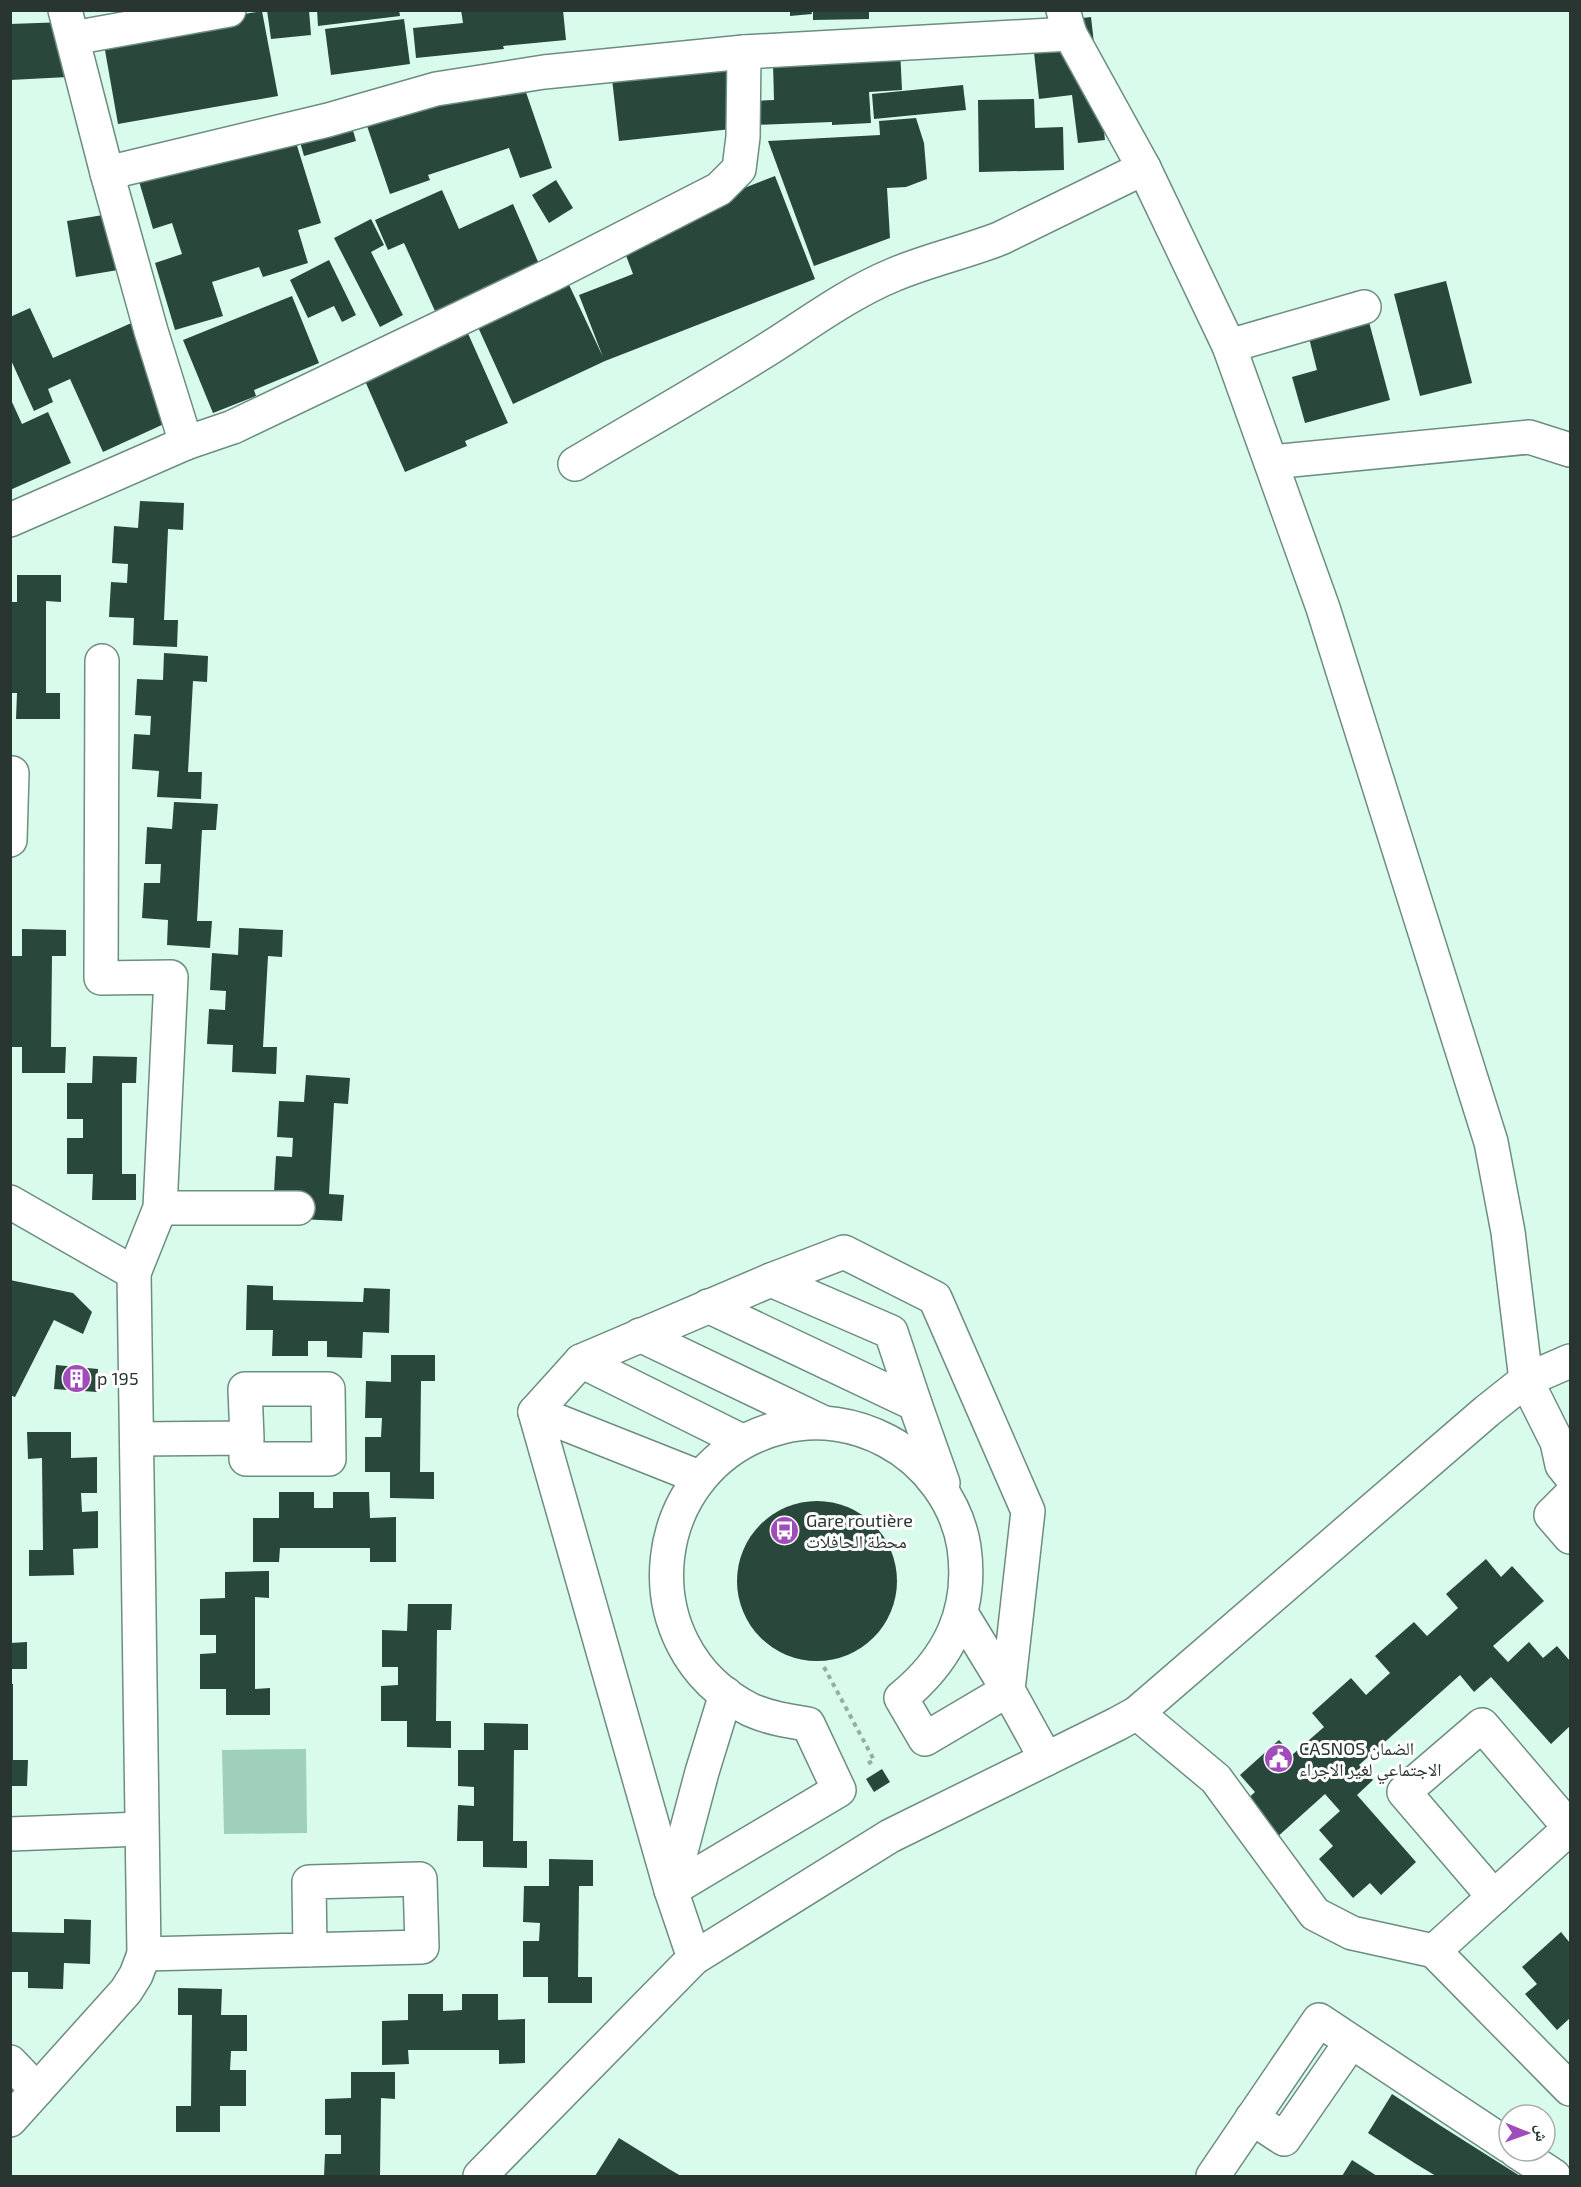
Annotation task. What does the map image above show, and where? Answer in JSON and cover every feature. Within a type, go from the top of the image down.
[{"type":"street","points":[[186,443],[107,173],[69,24],[229,10]]},
{"type":"street","points":[[107,173],[328,120],[435,89],[544,72],[744,51],[1066,22],[1144,168],[1229,346],[1323,608],[1491,1142],[1508,1232],[1526,1380],[1564,1439],[1562,1465],[1570,1479],[1551,1515],[1570,1537]]},
{"type":"street","points":[[10,520],[186,443],[233,427],[553,274],[719,189],[739,169],[743,137],[744,51]]},
{"type":"street","points":[[575,464],[762,353],[812,319],[852,296],[893,275],[927,262],[978,248],[1001,238],[1144,168]]},
{"type":"street","points":[[1229,346],[1364,307]]},
{"type":"street","points":[[1271,462],[1529,437],[1570,450]]},
{"type":"street","points":[[10,2120],[126,1991],[136,1975],[144,1954],[134,1273],[160,1208],[171,977],[101,978],[102,661]]},
{"type":"street","points":[[10,773],[12,773],[12,784],[10,840]]},
{"type":"street","points":[[10,1202],[134,1273]]},
{"type":"street","points":[[160,1208],[298,1208]]},
{"type":"street","points":[[535,1412],[581,1361],[708,1306],[844,1252],[935,1298],[1028,1511],[1008,1690]]},
{"type":"street","points":[[771,1280],[891,1332],[962,1534],[966,1560],[966,1587],[961,1613],[952,1638],[938,1661],[921,1681],[901,1698],[925,1739],[1008,1690]]},
{"type":"street","points":[[708,1306],[915,1404]]},
{"type":"street","points":[[640,1335],[822,1422]]},
{"type":"street","points":[[581,1361],[742,1441]]},
{"type":"street","points":[[480,2176],[693,1958],[890,1836],[1137,1713],[1487,1411],[1526,1380],[1570,1361]]},
{"type":"street","points":[[535,1412],[699,1477]]},
{"type":"street","points":[[535,1412],[671,1890],[693,1958]]},
{"type":"street","points":[[671,1890],[839,1790],[808,1724],[779,1720],[752,1710],[726,1694],[706,1676],[689,1655],[677,1631],[669,1605],[667,1551],[684,1499],[699,1477],[719,1457],[742,1441],[767,1430],[794,1424],[822,1422],[849,1426],[875,1434],[899,1447],[921,1464],[938,1485],[952,1509]]},
{"type":"street","points":[[137,1439],[246,1438]]},
{"type":"street","points":[[961,1613],[1008,1690],[1046,1759]]},
{"type":"street","points":[[671,1890],[702,1772],[726,1694]]},
{"type":"street","points":[[1137,1713],[1216,1779],[1315,1914],[1352,1933],[1434,1951],[1569,2084]]},
{"type":"street","points":[[1434,1951],[1494,1897],[1570,1828],[1482,1725],[1404,1792],[1494,1897]]},
{"type":"street","points":[[10,1834],[141,1829]]},
{"type":"street","points":[[144,1954],[310,1950]]},
{"type":"street","points":[[1213,2176],[1319,2020],[1497,2138]]},
{"type":"street","points":[[10,2062],[37,2090]]},
{"type":"street","points":[[1534,2163],[1554,2176]]},
{"type":"green space","points":[[306,1749],[307,1833],[224,1834],[222,1750]]},
{"type":"building","points":[[267,10],[309,10],[311,35],[271,39]]},
{"type":"building","points":[[317,10],[399,10],[400,16],[318,26]]},
{"type":"building","points":[[461,10],[563,10],[566,40],[416,58],[413,28],[463,23]]},
{"type":"building","points":[[790,10],[811,10],[812,14],[790,16]]},
{"type":"building","points":[[813,10],[869,10],[869,19],[813,20]]},
{"type":"building","points":[[262,11],[278,96],[118,124],[103,39]]},
{"type":"building","points":[[1091,17],[1105,140],[1078,143],[1072,95],[1039,99],[1031,24]]},
{"type":"building","points":[[404,19],[410,64],[331,75],[325,29]]},
{"type":"building","points":[[66,22],[68,77],[10,80],[10,24]]},
{"type":"building","points":[[899,29],[902,90],[869,92],[871,123],[754,125],[753,101],[774,100],[773,63]]},
{"type":"building","points":[[610,61],[734,61],[741,128],[619,141]]},
{"type":"building","points":[[517,66],[552,168],[520,178],[509,148],[428,175],[430,180],[390,194],[364,117]]},
{"type":"building","points":[[963,85],[966,110],[874,119],[872,94]]},
{"type":"building","points":[[1034,99],[1035,128],[1063,127],[1064,170],[979,172],[978,100]]},
{"type":"building","points":[[348,113],[356,141],[304,156],[296,128]]},
{"type":"building","points":[[916,118],[924,143],[927,179],[906,187],[887,188],[890,238],[814,266],[768,141],[880,135],[879,121]]},
{"type":"building","points":[[290,123],[321,223],[298,230],[308,263],[263,277],[259,267],[212,282],[223,316],[175,330],[155,263],[182,254],[172,223],[153,229],[136,171]]},
{"type":"building","points":[[775,176],[815,279],[605,361],[513,404],[472,314],[563,272],[603,357],[579,295],[633,274],[619,237]]},
{"type":"building","points":[[556,180],[573,208],[549,223],[532,195]]},
{"type":"building","points":[[442,190],[459,229],[513,204],[539,264],[435,311],[404,243],[388,250],[375,220]]},
{"type":"building","points":[[115,213],[124,269],[76,277],[67,221]]},
{"type":"building","points":[[371,219],[384,245],[371,252],[403,315],[380,327],[334,238]]},
{"type":"building","points":[[329,260],[356,315],[342,322],[334,306],[308,318],[290,280]]},
{"type":"building","points":[[1446,281],[1472,383],[1420,396],[1394,294]]},
{"type":"building","points":[[292,296],[319,363],[254,390],[256,396],[213,413],[183,340]]},
{"type":"building","points":[[30,308],[53,358],[147,316],[190,412],[103,452],[70,379],[48,389],[53,402],[34,411],[10,358],[10,317]]},
{"type":"building","points":[[1369,322],[1390,400],[1305,423],[1292,377],[1317,370],[1309,338]]},
{"type":"building","points":[[466,329],[508,423],[465,441],[467,446],[405,472],[362,374]]},
{"type":"building","points":[[10,402],[22,424],[48,412],[71,463],[10,490]]},
{"type":"building","points":[[140,501],[184,503],[183,530],[168,529],[164,620],[178,620],[177,647],[133,645],[134,618],[109,617],[111,582],[127,583],[128,564],[112,563],[114,526],[138,528]]},
{"type":"building","points":[[17,575],[61,575],[61,602],[46,601],[46,693],[60,693],[60,719],[16,719],[17,693],[10,693],[10,602],[17,602]]},
{"type":"building","points":[[164,653],[208,656],[207,682],[193,681],[188,772],[202,772],[201,799],[157,797],[159,771],[132,769],[134,734],[150,735],[151,716],[135,715],[137,679],[163,680]]},
{"type":"building","points":[[174,802],[218,804],[216,830],[202,830],[197,921],[212,921],[210,948],[167,945],[168,920],[142,918],[144,883],[160,883],[161,864],[145,864],[147,827],[172,829]]},
{"type":"building","points":[[239,928],[283,930],[282,957],[268,956],[263,1047],[277,1047],[276,1074],[232,1072],[233,1045],[207,1044],[209,1009],[225,1010],[226,991],[210,990],[212,953],[238,955]]},
{"type":"building","points":[[22,929],[66,930],[66,956],[52,956],[51,1047],[66,1047],[65,1073],[22,1073],[22,1047],[10,1047],[10,1012],[12,1012],[10,956],[22,956]]},
{"type":"building","points":[[93,1056],[137,1057],[136,1083],[122,1083],[122,1174],[136,1174],[136,1200],[92,1200],[93,1174],[67,1174],[67,1138],[83,1138],[83,1119],[67,1119],[67,1083],[92,1083]]},
{"type":"building","points":[[306,1075],[350,1078],[348,1104],[334,1103],[329,1194],[344,1195],[342,1221],[299,1219],[274,1192],[276,1156],[292,1157],[293,1138],[277,1137],[279,1101],[304,1102]]},
{"type":"building","points":[[10,1280],[73,1293],[92,1312],[83,1334],[54,1320],[15,1397],[10,1395]]},
{"type":"building","points":[[247,1285],[273,1286],[273,1300],[363,1302],[364,1288],[390,1289],[389,1333],[363,1332],[362,1358],[327,1357],[327,1341],[308,1341],[308,1356],[272,1356],[273,1330],[246,1330]]},
{"type":"building","points":[[391,1355],[435,1355],[435,1381],[421,1381],[420,1472],[434,1472],[434,1499],[390,1498],[390,1472],[365,1472],[365,1437],[381,1437],[382,1418],[365,1418],[366,1381],[391,1382]]},
{"type":"building","name":"p 195","points":[[56,1365],[98,1369],[97,1392],[54,1389]]},
{"type":"building","points":[[27,1432],[71,1432],[71,1458],[97,1457],[97,1493],[81,1493],[82,1512],[98,1511],[98,1548],[73,1549],[74,1575],[29,1576],[29,1550],[43,1550],[42,1458],[28,1459]]},
{"type":"building","points":[[279,1492],[314,1492],[314,1508],[333,1508],[333,1492],[369,1492],[370,1518],[396,1517],[396,1562],[370,1562],[370,1548],[280,1548],[279,1562],[253,1562],[253,1518],[279,1518]]},
{"type":"building","points":[[817,1501],[848,1507],[873,1525],[891,1550],[897,1581],[891,1612],[873,1637],[848,1655],[817,1661],[786,1655],[761,1637],[743,1612],[737,1581],[743,1550],[761,1525],[786,1507]]},
{"type":"building","points":[[1486,1559],[1501,1577],[1512,1566],[1544,1601],[1493,1646],[1508,1662],[1529,1642],[1543,1658],[1557,1646],[1570,1661],[1570,1726],[1551,1744],[1491,1677],[1474,1692],[1460,1675],[1359,1765],[1373,1780],[1357,1795],[1416,1862],[1381,1895],[1370,1883],[1353,1898],[1319,1859],[1333,1846],[1319,1830],[1340,1811],[1325,1794],[1275,1839],[1243,1803],[1255,1792],[1240,1775],[1279,1740],[1292,1755],[1324,1727],[1312,1713],[1351,1678],[1366,1695],[1390,1673],[1375,1656],[1414,1622],[1427,1636],[1458,1608],[1446,1594]]},
{"type":"building","points":[[269,1571],[269,1598],[255,1597],[255,1689],[270,1688],[270,1715],[226,1715],[226,1689],[200,1689],[200,1654],[216,1653],[216,1635],[200,1635],[200,1599],[225,1598],[225,1572]]},
{"type":"building","points":[[408,1604],[452,1604],[451,1630],[437,1630],[436,1721],[451,1721],[451,1748],[407,1747],[407,1721],[381,1721],[381,1686],[398,1685],[398,1667],[382,1667],[382,1630],[407,1631]]},
{"type":"building","points":[[27,1642],[27,1669],[10,1669],[10,1643]]},
{"type":"building","points":[[10,1684],[13,1684],[13,1760],[28,1760],[27,1786],[10,1786]]},
{"type":"building","points":[[484,1723],[528,1724],[528,1750],[514,1750],[513,1841],[527,1841],[527,1868],[483,1867],[483,1841],[457,1841],[458,1805],[474,1806],[474,1787],[458,1786],[458,1750],[484,1750]]},
{"type":"building","points":[[882,1769],[890,1782],[874,1792],[866,1779]]},
{"type":"building","points":[[549,1859],[593,1860],[593,1886],[579,1886],[578,1977],[592,1977],[592,2003],[548,2003],[548,1977],[523,1977],[523,1941],[539,1941],[540,1923],[523,1922],[524,1886],[549,1886]]},
{"type":"building","points":[[64,1919],[91,1920],[90,1964],[64,1963],[63,1989],[28,1988],[28,1972],[10,1972],[10,1932],[64,1933]]},
{"type":"building","points":[[1561,1932],[1570,1943],[1570,2018],[1557,2030],[1525,1994],[1537,1984],[1522,1967]]},
{"type":"building","points":[[178,1988],[222,1989],[221,2015],[247,2015],[247,2051],[231,2051],[230,2070],[246,2070],[246,2106],[220,2106],[220,2132],[176,2132],[176,2106],[191,2106],[192,2015],[178,2015]]},
{"type":"building","points":[[408,1994],[443,1994],[443,2011],[462,2010],[462,1994],[498,1994],[498,2020],[525,2019],[525,2063],[499,2064],[499,2050],[408,2050],[409,2064],[382,2065],[382,2021],[408,2020]]},
{"type":"building","points":[[351,2072],[395,2072],[395,2099],[381,2098],[380,2176],[324,2176],[325,2154],[341,2154],[341,2135],[325,2135],[325,2099],[351,2098]]},
{"type":"building","points":[[1392,2094],[1520,2176],[1436,2176],[1368,2133]]},
{"type":"building","points":[[619,2138],[669,2169],[681,2176],[595,2176]]},
{"type":"building","points":[[1352,2160],[1377,2176],[1342,2176]]},
{"type":"place","name":"p 195","points":[[76,1379]]},
{"type":"place","name":"Gare routière محطة الحافلات","points":[[785,1531]]},
{"type":"place","name":"CASNOS الضمان الاجتماعي لغير الاجراء","points":[[1278,1759]]}]
